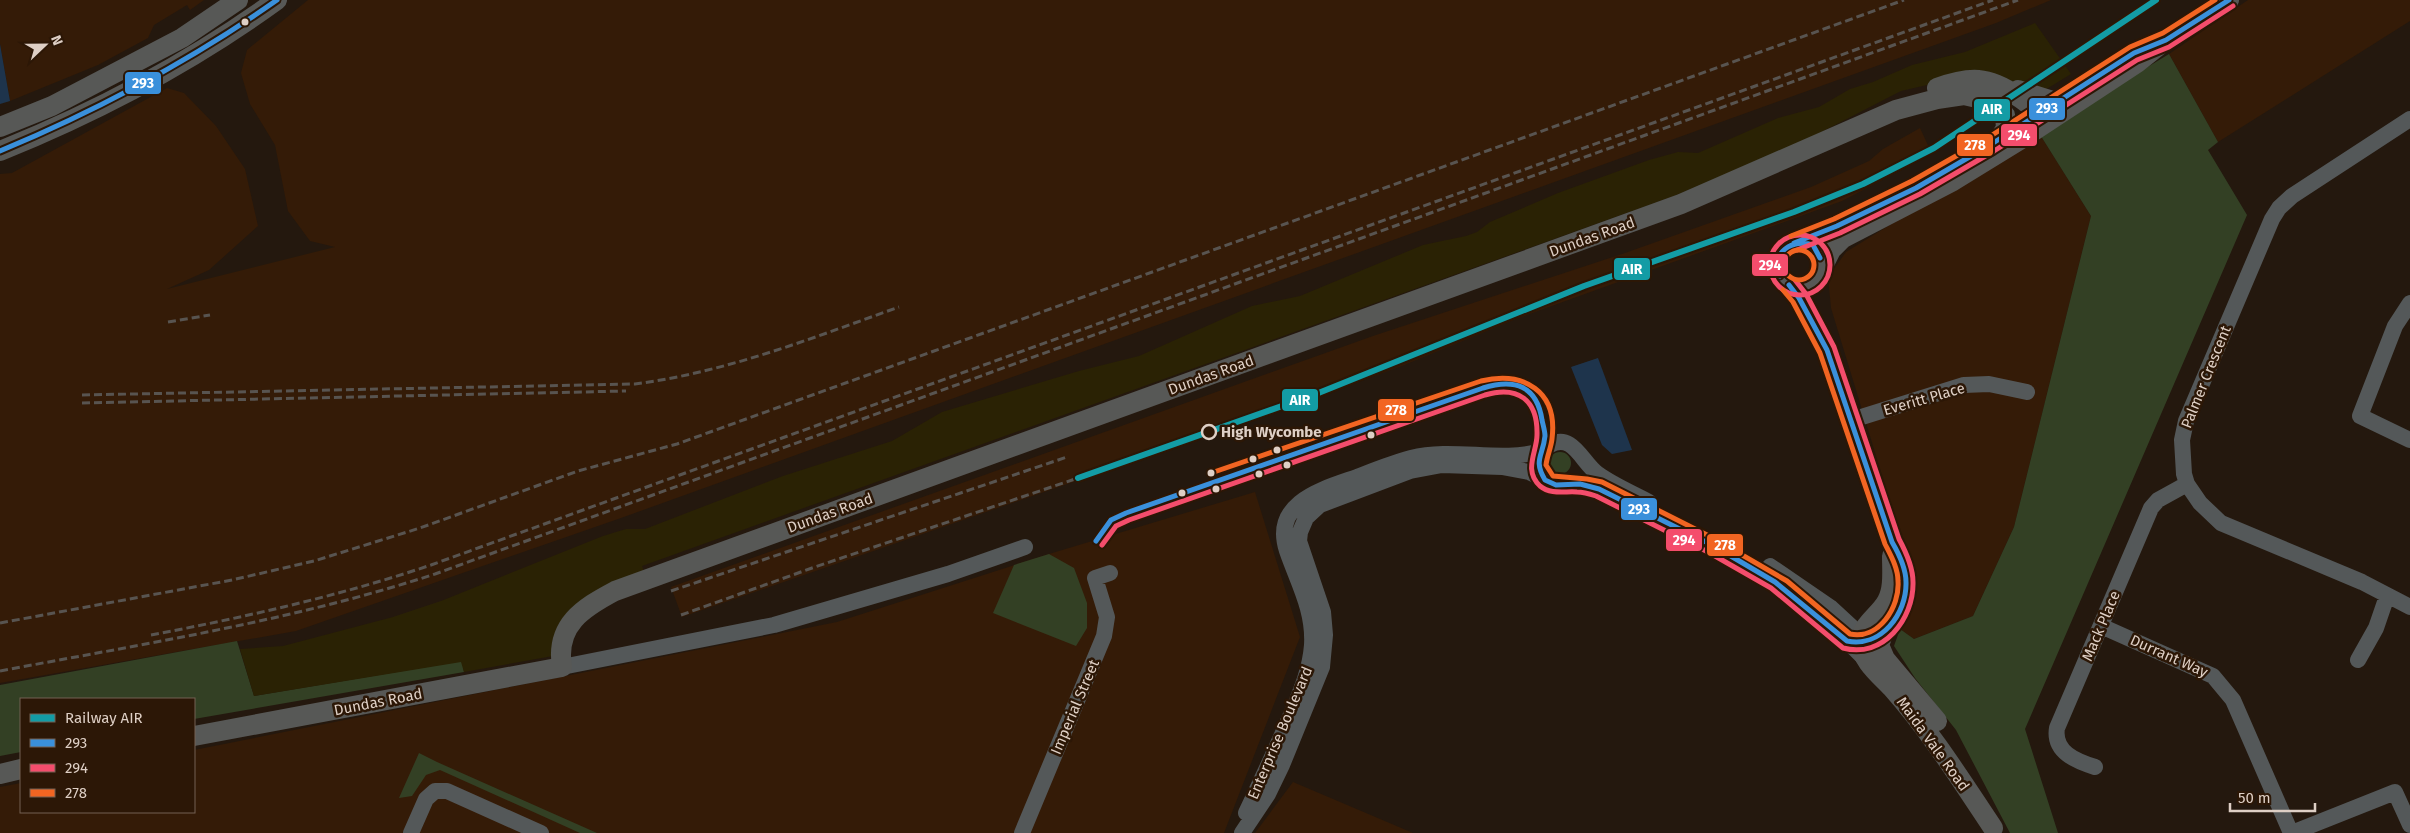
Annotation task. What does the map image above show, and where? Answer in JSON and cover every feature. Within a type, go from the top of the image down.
[{"type":"main road","points":[[0,127],[52,106],[182,38],[238,0]]},
{"type":"main road","points":[[0,151],[54,129],[158,77],[241,26],[277,0]]},
{"type":"main road","points":[[1827,350],[1799,298],[1778,274],[1777,266],[1782,251],[1794,243],[1857,223],[1944,185],[2032,124],[2137,63],[2166,40],[2229,0]]},
{"type":"main road","points":[[1789,285],[1803,288],[1810,285],[1821,272],[1830,250],[1857,223],[2000,138],[2032,124],[2056,102],[2134,53],[2166,40]]},
{"type":"main road","name":"Dundas Road","points":[[1896,110],[1921,94],[1944,85],[1972,80],[1999,84],[2056,102]]},
{"type":"main road","name":"Dundas Road","points":[[1999,84],[2027,102],[2032,124]]},
{"type":"main road","name":"Dundas Road","points":[[195,736],[562,667],[560,654],[564,635],[572,620],[587,606],[615,591],[1681,204],[1896,110],[1937,99],[1964,95],[1990,101],[2032,124]]},
{"type":"main road","points":[[2000,108],[2007,123],[2005,132],[2000,138]]},
{"type":"main road","points":[[1794,243],[1803,242],[1815,248],[1822,261],[1816,296],[1827,350],[1892,542],[1890,593],[1868,638]]},
{"type":"main road","name":"Maida Vale Road","points":[[1868,638],[1915,714],[1994,830]]},
{"type":"main road","points":[[0,774],[20,769]]},
{"type":"street","name":"Palmer Crescent","points":[[2186,484],[2182,440],[2186,421],[2272,219],[2279,208],[2292,196],[2410,120]]},
{"type":"street","points":[[2410,303],[2395,326],[2360,416],[2410,440]]},
{"type":"street","name":"Everitt Place","points":[[1852,420],[1964,385],[1989,384],[2027,392]]},
{"type":"street","name":"Enterprise Boulevard","points":[[1237,833],[1303,685],[1311,660],[1312,624],[1310,610],[1285,542],[1286,524],[1295,507],[1318,491],[1422,455],[1448,453],[1516,456],[1542,451],[1552,443],[1559,442],[1572,445],[1597,474],[1751,555],[1809,592],[1868,638]]},
{"type":"street","points":[[1542,451],[1538,464],[1545,480]]},
{"type":"street","points":[[1567,485],[1577,478],[1580,472],[1582,466],[1580,454]]},
{"type":"street","name":"Enterprise Boulevard","points":[[1242,833],[1268,794],[1322,668],[1325,635],[1323,612],[1300,541],[1300,532],[1306,518],[1312,511],[1330,500],[1402,473],[1432,466],[1453,464],[1502,467],[1529,472],[1556,485],[1580,484],[1599,489],[1712,545],[1868,638]]},
{"type":"street","points":[[2186,484],[2200,503],[2221,523],[2362,582],[2410,607]]},
{"type":"street","name":"Mack Place","points":[[2095,767],[2078,762],[2067,755],[2057,743],[2056,736],[2151,508],[2163,497],[2186,484]]},
{"type":"street","name":"Dundas Road","points":[[562,667],[774,625],[948,574],[1025,547]]},
{"type":"street","name":"Imperial Street","points":[[1022,833],[1104,636],[1107,617],[1096,577]]},
{"type":"street","points":[[2358,660],[2376,628],[2388,596]]},
{"type":"street","name":"Durrant Way","points":[[2101,626],[2219,680],[2233,700],[2291,833],[2396,792],[2410,825]]},
{"type":"street","points":[[412,833],[426,799],[435,791],[447,791],[541,833]]},
{"type":"shaded area","points":[[0,0],[204,0],[190,10],[187,5],[154,25],[148,38],[98,65],[10,101],[0,44]]},
{"type":"shaded area","points":[[308,0],[2051,0],[1996,23],[621,518],[296,631],[0,683],[0,174],[12,173],[167,88],[184,93],[216,126],[245,169],[258,226],[209,270],[167,289],[335,247],[310,241],[288,211],[275,145],[250,104],[241,73],[247,50]]},
{"type":"shaded area","points":[[2248,0],[2410,0],[2410,21],[2218,142],[2169,54]]},
{"type":"shaded area","points":[[1920,128],[1932,154],[1842,201],[1516,319],[1399,367],[1273,413],[682,617],[671,587],[1373,336],[1625,253],[1811,187],[1869,161],[1883,149]]},
{"type":"shaded area","points":[[2039,133],[2091,216],[2014,527],[1973,616],[1914,639],[1900,629],[1916,598],[1913,577],[1831,308],[1828,277],[1846,252]]},
{"type":"shaded area","points":[[1255,492],[1300,637],[1224,833],[0,833],[0,787],[20,783],[20,813],[195,813],[195,750],[837,622],[1049,554]]},
{"type":"shaded area","points":[[1293,782],[1413,833],[1255,833]]},
{"type":"green space","points":[[2169,54],[2218,142],[2208,150],[2247,215],[2025,729],[2058,833],[2010,833],[1956,730],[1915,678],[1894,646],[1900,629],[1914,639],[1973,616],[2014,527],[2091,216],[2039,133]]},
{"type":"green space","points":[[1556,452],[1564,452],[1571,459],[1571,467],[1564,474],[1556,474],[1549,467],[1549,459]]},
{"type":"green space","points":[[1049,554],[1074,568],[1087,603],[1087,628],[1076,646],[993,613],[1014,565]]},
{"type":"green space","points":[[237,641],[254,696],[462,661],[464,672],[195,719],[195,698],[20,698],[20,752],[0,756],[0,685]]},
{"type":"green space","points":[[419,753],[597,833],[580,833],[440,770],[426,775],[412,796],[399,798]]},
{"type":"sand","points":[[2035,23],[2071,74],[2019,106],[2005,96],[1940,82],[1901,91],[1798,144],[1674,196],[642,566],[645,575],[604,589],[553,656],[464,672],[461,662],[254,696],[240,649],[283,646],[393,617],[441,601],[603,536],[626,529],[645,529],[783,476],[892,441],[942,412],[1079,371],[1139,356],[1252,306],[1300,296],[1423,245],[1477,232],[1490,222],[1558,193],[1649,160],[1678,152],[1698,153],[1778,118],[1819,107],[1850,89],[1873,82],[1912,65],[1965,52]]},
{"type":"water","points":[[0,44],[10,101],[0,104]]},
{"type":"water","points":[[1598,358],[1632,450],[1612,454],[1602,445],[1571,367]]},
{"type":"railway","points":[[0,623],[232,580],[314,561],[420,528],[578,471],[677,444],[1904,0]]},
{"type":"railway","points":[[151,635],[292,605],[431,565],[1993,0]]},
{"type":"railway","points":[[0,671],[273,618],[381,591],[435,574],[2018,0]]},
{"type":"railway","points":[[82,395],[635,384],[669,379],[736,363],[899,307]]},
{"type":"railway","points":[[168,322],[210,315]]},
{"type":"railway","points":[[82,403],[626,391]]},
{"type":"railway","points":[[671,591],[1067,457]]},
{"type":"railway","points":[[681,615],[812,568],[1078,478]]},
{"type":"rail line","name":"AIR","points":[[1078,478],[1316,394],[1584,286],[1794,212],[1863,184],[1934,148],[2156,0]]},
{"type":"transit line","name":"293","points":[[0,151],[72,119],[143,83],[211,44],[277,0]]},
{"type":"transit line","name":"278","points":[[1791,236],[1834,219],[1912,181],[1986,139],[2130,47],[2163,33],[2215,0]]},
{"type":"transit line","name":"293","points":[[1794,243],[1837,226],[1916,188],[1990,145],[2134,53],[2166,40],[2229,0]]},
{"type":"transit line","name":"294","points":[[1797,250],[1840,233],[1920,194],[1994,151],[2137,60],[2169,47],[2233,6]]},
{"type":"transit line","name":"294","points":[[1794,235],[1806,235],[1817,240],[1825,248],[1830,259],[1830,265],[1828,277],[1817,290],[1806,295],[1794,295],[1783,290],[1775,282],[1770,271],[1770,259],[1775,248],[1783,240],[1794,235]]},
{"type":"transit line","name":"293","points":[[1780,276],[1777,267],[1778,260],[1785,249],[1791,245],[1806,243],[1813,245],[1820,258]]},
{"type":"transit line","name":"278","points":[[1799,250],[1805,251],[1813,259],[1814,265],[1813,271],[1805,279],[1799,280],[1793,279],[1785,271],[1784,265],[1785,259],[1793,251],[1799,250]]},
{"type":"transit line","name":"294","points":[[1102,545],[1116,526],[1129,520],[1485,395],[1507,392],[1524,398],[1530,404],[1534,413],[1537,435],[1532,461],[1532,474],[1544,489],[1553,492],[1582,492],[1596,496],[1708,552],[1771,588],[1843,648],[1858,650],[1871,648],[1883,642],[1902,622],[1912,596],[1912,571],[1907,554],[1899,539],[1834,347],[1806,294],[1795,280]]},
{"type":"transit line","name":"293","points":[[1096,541],[1111,520],[1126,513],[1483,388],[1505,384],[1514,385],[1530,392],[1539,408],[1545,436],[1539,463],[1545,480],[1556,485],[1580,484],[1599,489],[1712,545],[1775,582],[1847,641],[1859,642],[1871,639],[1881,634],[1897,617],[1905,594],[1905,572],[1900,556],[1892,542],[1827,350],[1799,298],[1789,285]]},
{"type":"transit line","name":"278","points":[[1211,473],[1481,381],[1511,379],[1524,382],[1535,388],[1544,397],[1549,408],[1552,422],[1552,439],[1546,465],[1553,476],[1602,482],[1711,537],[1787,581],[1850,634],[1860,635],[1870,632],[1886,620],[1891,611],[1898,591],[1897,571],[1885,544],[1820,353],[1793,302],[1783,290]]},
{"type":"place","name":"High Wycombe","points":[[1209,432]]}]
